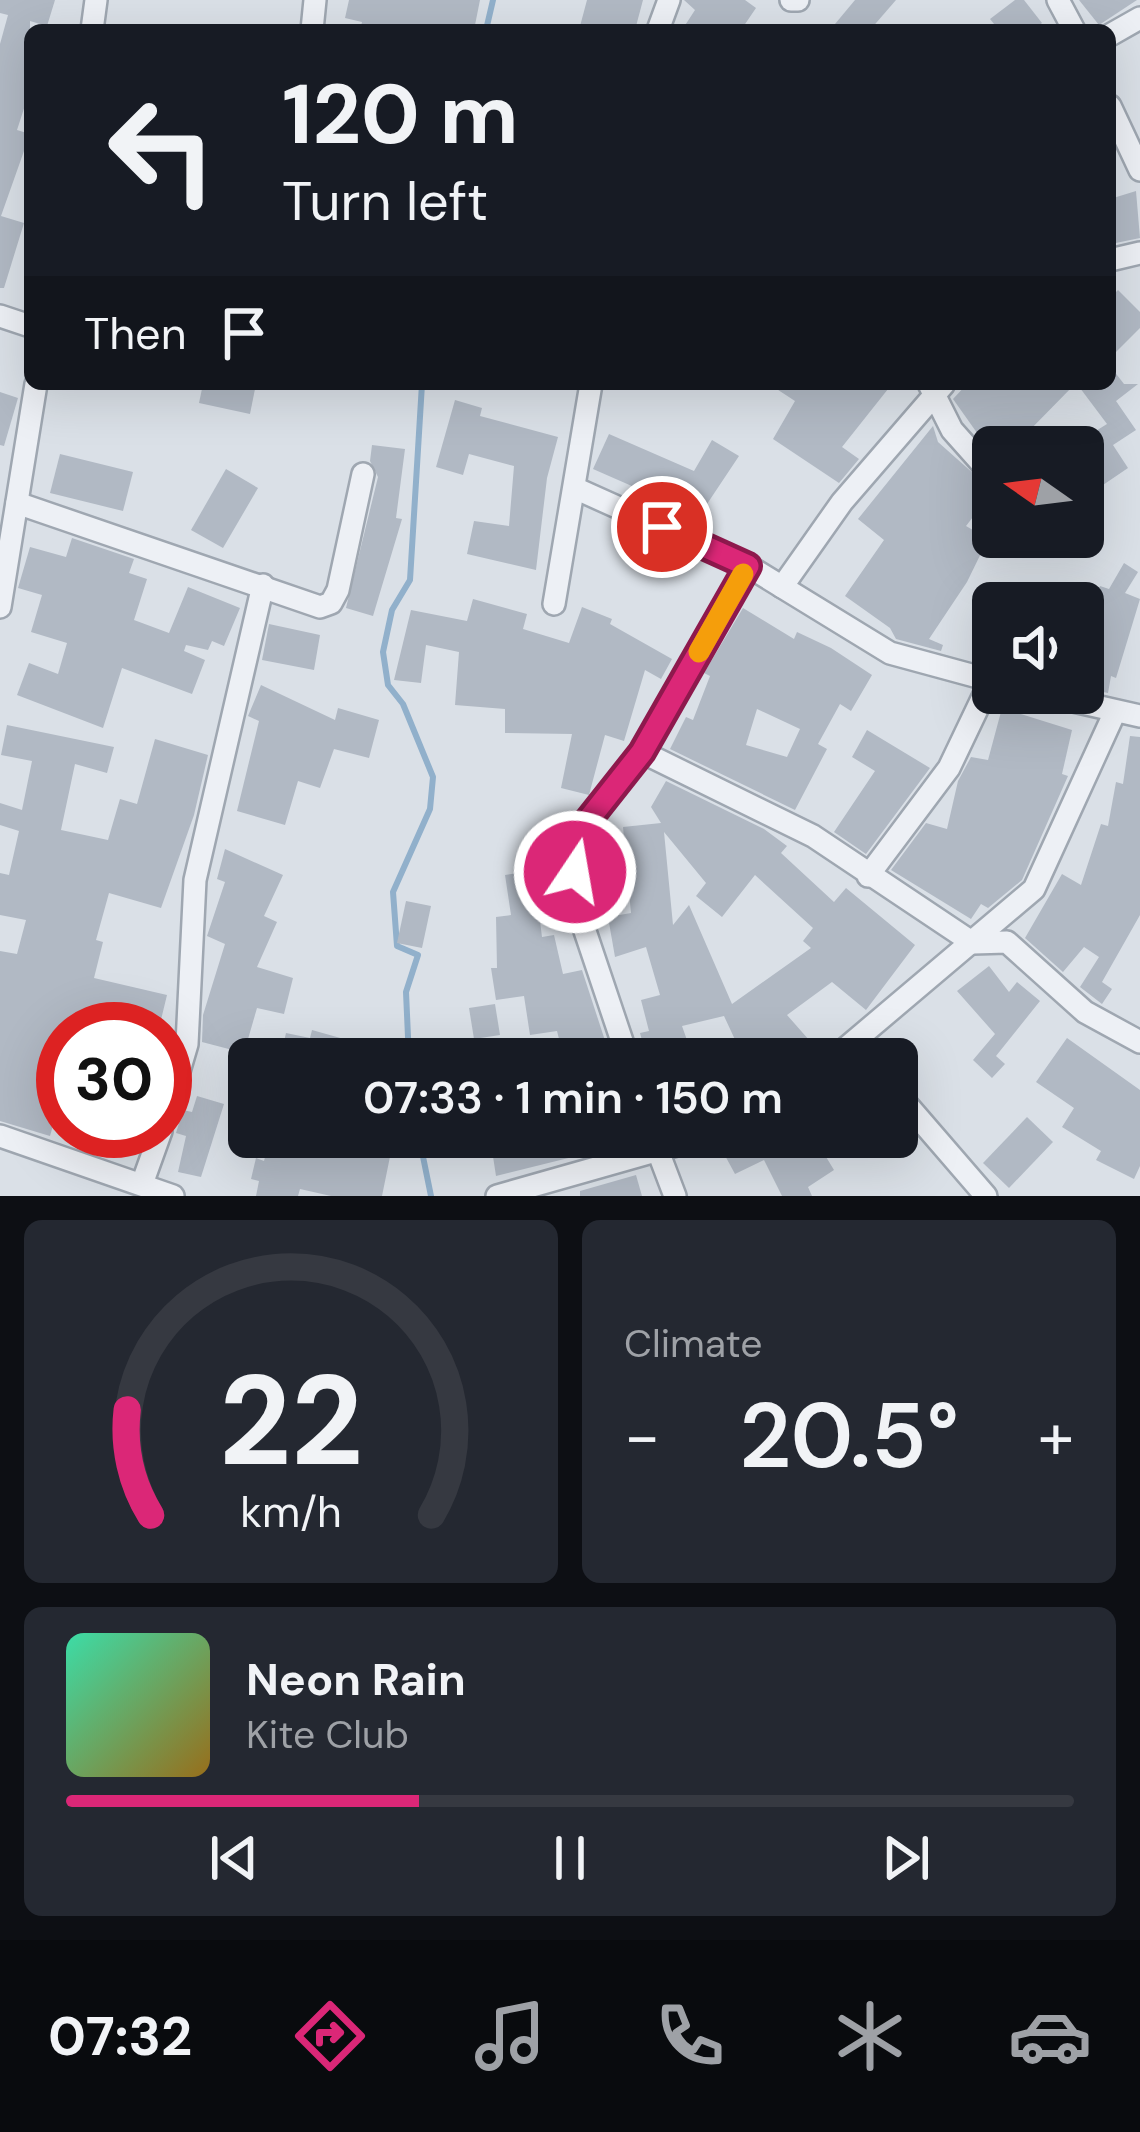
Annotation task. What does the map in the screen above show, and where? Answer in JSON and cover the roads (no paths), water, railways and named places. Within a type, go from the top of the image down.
[{"type":"street","points":[[1116,119],[1140,170]]},
{"type":"street","points":[[0,607],[35,390]]},
{"type":"street","points":[[554,604],[590,390]]},
{"type":"street","points":[[782,587],[842,502],[933,390]]},
{"type":"street","points":[[937,390],[952,430],[972,452]]},
{"type":"street","points":[[17,503],[320,607],[332,603],[363,474]]},
{"type":"street","points":[[577,489],[748,566],[890,653],[972,676]]},
{"type":"street","points":[[621,1038],[584,928],[572,854],[584,820],[642,752],[748,566]]},
{"type":"street","points":[[188,1002],[191,900],[263,585]]},
{"type":"street","points":[[1104,711],[1140,716]]},
{"type":"street","points":[[868,876],[950,768],[976,714]]},
{"type":"street","points":[[876,1038],[1034,889],[1114,714]]},
{"type":"street","points":[[642,752],[813,836],[974,943],[1007,942],[1084,1012],[1140,1042]]},
{"type":"street","points":[[918,1117],[986,1196]]},
{"type":"street","points":[[0,1136],[172,1196]]},
{"type":"street","points":[[142,1184],[151,1158]]},
{"type":"street","points":[[497,1196],[610,1158]]},
{"type":"street","points":[[661,1158],[675,1196]]},
{"type":"waterway","points":[[487,24],[493,0]]},
{"type":"waterway","points":[[408,1038],[406,992],[418,955],[397,946],[393,892],[430,809],[433,777],[403,704],[388,685],[383,652],[392,610],[410,580],[422,390]]},
{"type":"waterway","points":[[423,1158],[431,1196]]}]
